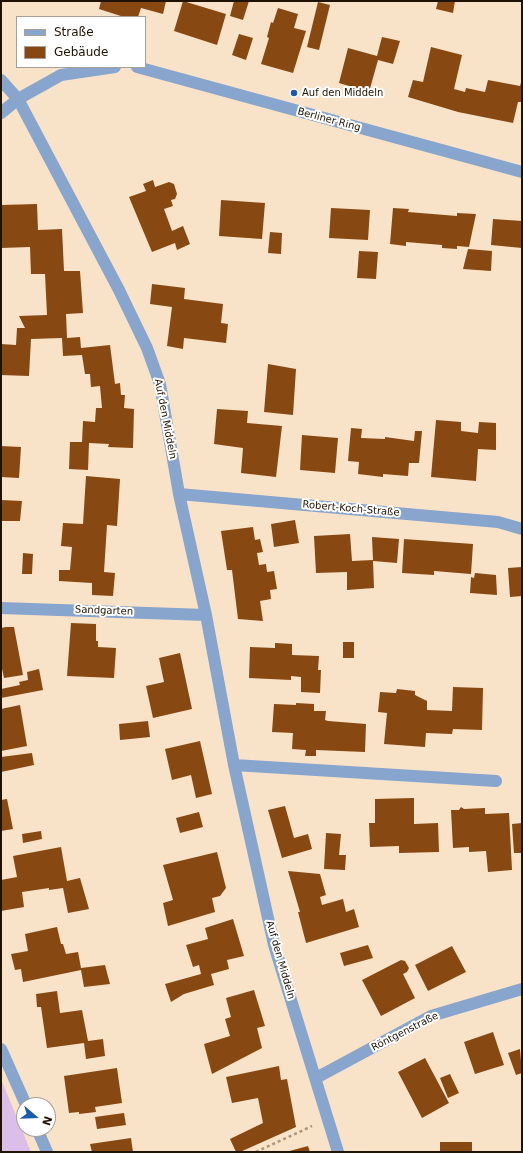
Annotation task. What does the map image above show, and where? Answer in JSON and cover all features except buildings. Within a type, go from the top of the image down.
[{"type":"street","points":[[1,113],[18,99],[61,75],[108,68]]},
{"type":"street","name":"Berliner Ring","points":[[141,68],[522,172]]},
{"type":"street","points":[[1,80],[18,99]]},
{"type":"street","name":"Auf den Middeln","points":[[18,99],[119,290],[147,348],[160,384],[179,494],[206,614],[234,765],[274,944],[338,1152]]},
{"type":"street","name":"Robert-Koch-Straße","points":[[179,494],[498,522],[522,529]]},
{"type":"street","name":"Sandgarten","points":[[1,608],[206,614]]},
{"type":"street","points":[[234,765],[496,780]]},
{"type":"street","name":"Röntgenstraße","points":[[316,1078],[431,1016],[522,989]]},
{"type":"street","points":[[1,1049],[22,1097]]},
{"type":"street","points":[[40,1137],[47,1152]]},
{"type":"path","points":[[256,1152],[329,1119]]},
{"type":"shaded area","points":[[1,1079],[16,1116],[16,1137],[25,1137],[31,1152],[1,1152]]},
{"type":"place","name":"Auf den Middeln","points":[[294,93]]}]
